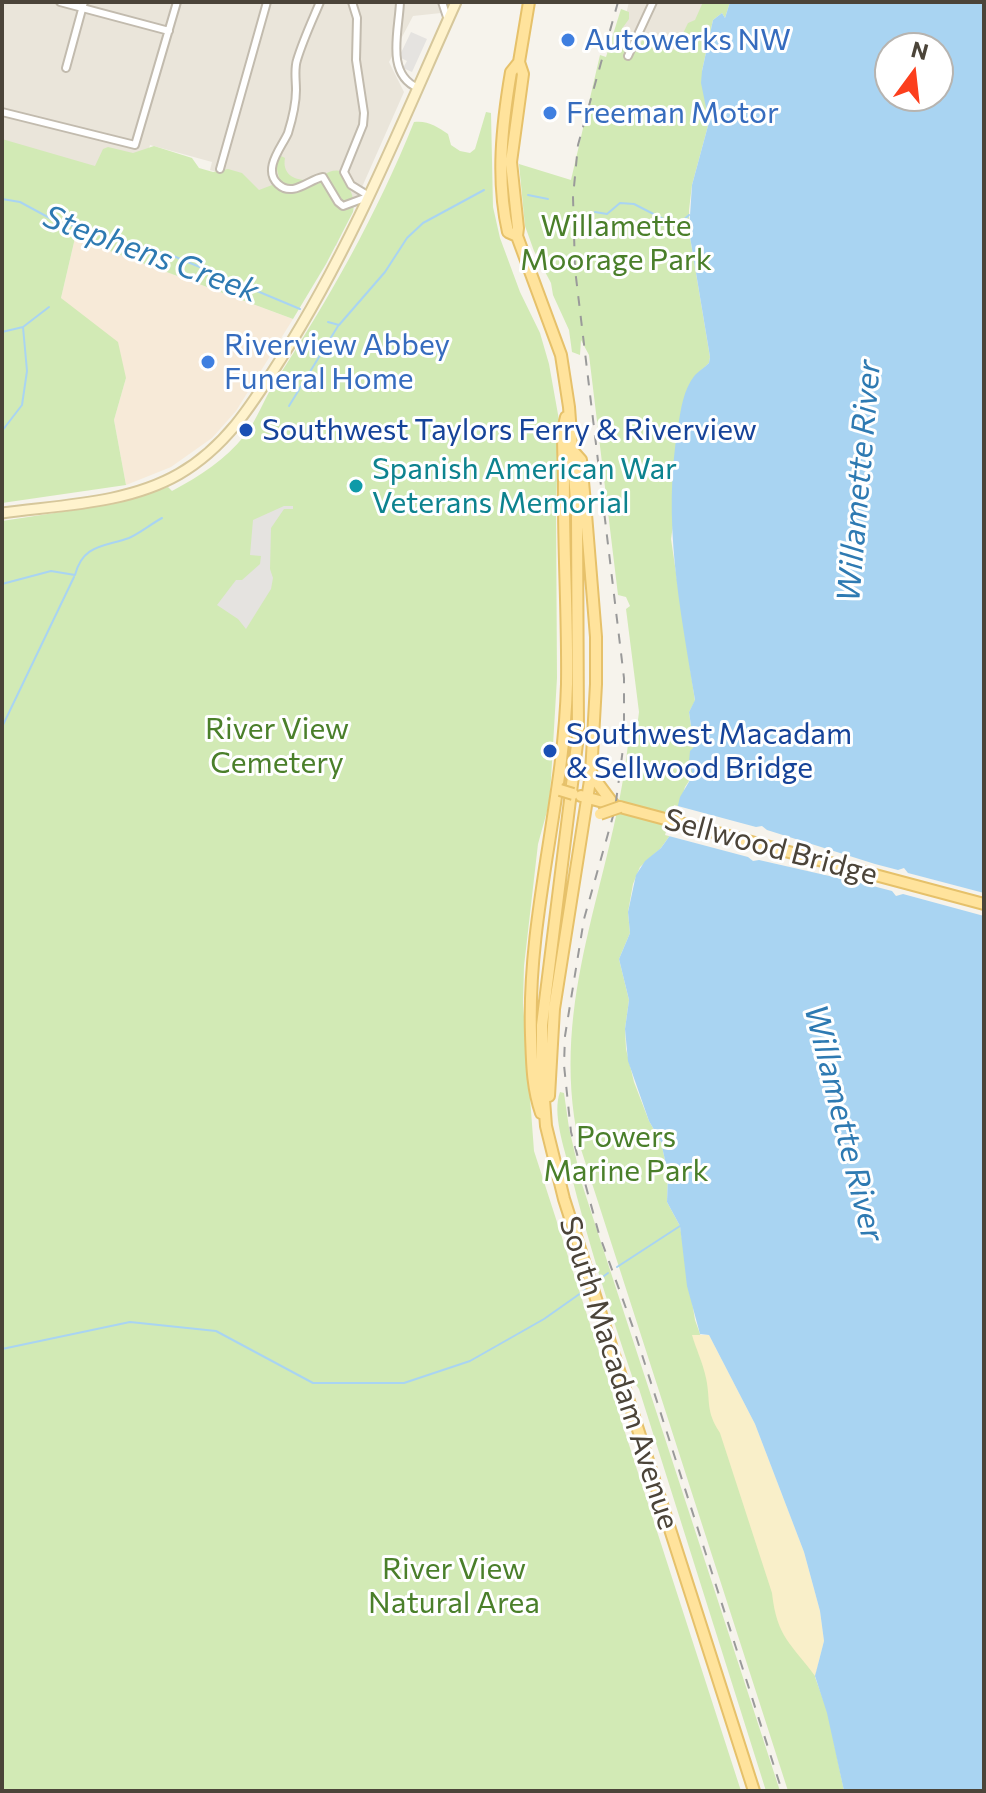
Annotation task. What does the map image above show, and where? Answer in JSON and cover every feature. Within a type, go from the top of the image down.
[{"type":"main road","name":"South Macadam Avenue","points":[[529,2],[519,62],[523,74],[511,169],[517,236],[561,355],[573,451],[579,606],[578,736],[542,1025],[546,1126],[577,1245],[754,1791]]},
{"type":"main road","points":[[2,513],[141,490],[179,474],[213,450],[242,419],[327,281],[370,196],[454,4]]},
{"type":"main road","name":"South Macadam Avenue","points":[[517,236],[508,232],[500,185],[511,72],[519,62]]},
{"type":"main road","points":[[501,158],[511,169]]},
{"type":"main road","points":[[546,1126],[534,1093],[530,1012],[533,948],[543,869],[559,790],[567,688],[563,503],[564,421],[569,407]]},
{"type":"main road","points":[[546,1126],[551,1035],[591,774],[595,712],[596,659],[591,563],[581,460],[573,451]]},
{"type":"main road","points":[[583,832],[592,819],[617,806],[591,774]]},
{"type":"main road","name":"Sellwood Bridge","points":[[559,790],[984,904]]},
{"type":"street","points":[[60,2],[84,5],[169,31]]},
{"type":"street","points":[[2,112],[128,146],[135,145],[177,2]]},
{"type":"street","points":[[220,169],[267,2]]},
{"type":"street","points":[[320,2],[296,61],[294,107],[272,171],[275,182],[288,188],[310,185],[323,177],[342,206],[370,196]]},
{"type":"street","points":[[352,2],[357,12],[355,52],[364,113],[363,125],[344,172],[351,185],[370,196]]},
{"type":"street","points":[[400,2],[398,69],[407,82],[418,88]]},
{"type":"street","points":[[442,2],[448,20]]},
{"type":"street","points":[[628,56],[653,2]]},
{"type":"street","points":[[66,68],[84,5]]},
{"type":"shaded area","points":[[2,2],[437,2],[441,13],[413,16],[389,62],[404,92],[336,246],[229,175],[210,170],[212,162],[150,145],[137,190],[2,153]]},
{"type":"shaded area","points":[[629,2],[704,2],[682,53],[637,52],[618,47]]},
{"type":"shaded area","points":[[411,32],[427,39],[412,72],[403,68],[407,61],[399,57]]},
{"type":"shaded area","points":[[75,238],[293,319],[236,411],[212,438],[171,467],[126,485],[114,420],[126,378],[61,298]]},
{"type":"shaded area","points":[[284,506],[293,506],[293,509],[284,509],[271,528],[271,589],[246,629],[238,619],[217,605],[236,580],[242,580],[260,564],[261,556],[250,555],[253,520]]},
{"type":"green space","points":[[703,2],[730,2],[725,18],[722,13],[713,20],[702,71],[709,122],[692,185],[689,231],[710,357],[709,363],[695,376],[671,539],[695,701],[689,712],[694,747],[693,775],[685,787],[671,834],[640,867],[633,884],[628,912],[630,933],[619,959],[629,1000],[626,1049],[634,1082],[661,1142],[668,1174],[667,1202],[680,1226],[695,1320],[818,1662],[815,1677],[828,1713],[844,1791],[788,1791],[579,1143],[572,1090],[571,1039],[577,990],[610,844],[628,744],[635,743],[639,712],[626,609],[630,606],[626,597],[618,595],[589,355],[581,340],[580,355],[572,352],[569,330],[553,295],[551,283],[534,251],[525,226],[519,164],[571,180],[600,55],[606,57],[621,9],[629,12],[629,19],[621,30],[620,46],[637,52],[643,38],[675,50]]},
{"type":"green space","points":[[486,112],[491,113],[493,207],[500,238],[520,292],[540,333],[559,420],[557,678],[551,779],[549,804],[538,844],[524,966],[523,1003],[534,1151],[741,1791],[2,1791],[2,521],[113,504],[168,487],[172,491],[220,460],[249,429],[333,288],[368,223],[414,122],[436,127],[448,134],[451,145],[470,153],[475,149]]},
{"type":"green space","points":[[2,139],[95,166],[103,149],[108,147],[133,153],[154,146],[192,158],[199,168],[242,173],[259,190],[280,182],[276,165],[281,156],[285,158],[287,172],[299,179],[310,180],[332,171],[341,171],[352,196],[353,212],[293,319],[75,238],[61,298],[118,342],[126,378],[114,420],[126,485],[2,503]]},
{"type":"green space","points":[[560,1092],[564,1093],[582,1184],[780,1791],[766,1791],[639,1389],[608,1303],[562,1141],[557,1110]]},
{"type":"sand","points":[[692,1335],[709,1335],[755,1424],[804,1552],[820,1611],[824,1641],[815,1676],[786,1639],[777,1620],[772,1593],[720,1433],[710,1412],[705,1372]]},
{"type":"water","name":"Willamette River","points":[[730,2],[984,2],[984,1791],[844,1791],[827,1713],[815,1676],[824,1641],[820,1611],[804,1552],[755,1424],[709,1335],[700,1334],[687,1286],[680,1226],[667,1202],[668,1174],[661,1142],[649,1121],[628,1061],[625,1029],[629,1000],[619,959],[630,933],[628,912],[636,875],[671,834],[680,797],[693,775],[689,762],[690,751],[694,747],[689,712],[695,700],[675,564],[672,496],[683,400],[691,381],[709,363],[710,357],[689,231],[692,185],[709,122],[701,83],[702,71],[713,20],[722,13],[725,18]]},
{"type":"pier","points":[[674,805],[762,826],[875,864],[898,870],[904,868],[908,873],[984,893],[984,916],[903,894],[896,896],[892,891],[869,885],[753,861],[748,857],[665,835]]},
{"type":"waterway","name":"Stephens Creek","points":[[328,322],[339,325],[385,272],[407,238],[423,223],[484,190]]},
{"type":"waterway","name":"Stephens Creek","points":[[528,195],[548,199]]},
{"type":"waterway","name":"Stephens Creek","points":[[2,199],[20,202],[57,222],[171,255],[300,309]]},
{"type":"waterway","name":"Stephens Creek","points":[[595,212],[607,214],[620,203],[634,204],[673,224],[680,223],[689,215]]},
{"type":"waterway","points":[[2,431],[22,405],[27,371],[23,327],[49,307]]},
{"type":"waterway","points":[[289,406],[338,326]]},
{"type":"waterway","points":[[2,332],[23,327]]},
{"type":"waterway","points":[[2,584],[51,571],[75,575],[83,557],[89,552],[129,538],[162,518]]},
{"type":"waterway","points":[[2,727],[74,577]]},
{"type":"waterway","points":[[617,1267],[680,1226]]},
{"type":"waterway","points":[[596,1282],[608,1273]]},
{"type":"waterway","points":[[2,1349],[130,1322],[216,1331],[313,1383],[404,1383],[470,1361],[544,1319],[588,1288]]},
{"type":"railway","points":[[618,2],[578,145],[573,197],[575,269],[624,678],[624,741],[615,809],[584,919],[565,1036],[564,1065],[571,1132],[599,1234],[635,1333],[782,1791]]},
{"type":"place","name":"Autowerks NW","points":[[568,40]]},
{"type":"place","name":"Freeman Motor","points":[[550,113]]},
{"type":"place","name":"Riverview Abbey Funeral Home","points":[[208,362]]},
{"type":"place","name":"Southwest Taylors Ferry & Riverview","points":[[246,430]]},
{"type":"place","name":"Spanish American War Veterans Memorial","points":[[356,486]]},
{"type":"place","name":"Southwest Macadam & Sellwood Bridge","points":[[550,751]]},
{"type":"park label","name":"Willamette Moorage Park","points":[[616,243]]},
{"type":"park label","name":"River View Cemetery","points":[[277,746]]},
{"type":"park label","name":"Powers Marine Park","points":[[626,1154]]},
{"type":"park label","name":"River View Natural Area","points":[[454,1586]]}]
